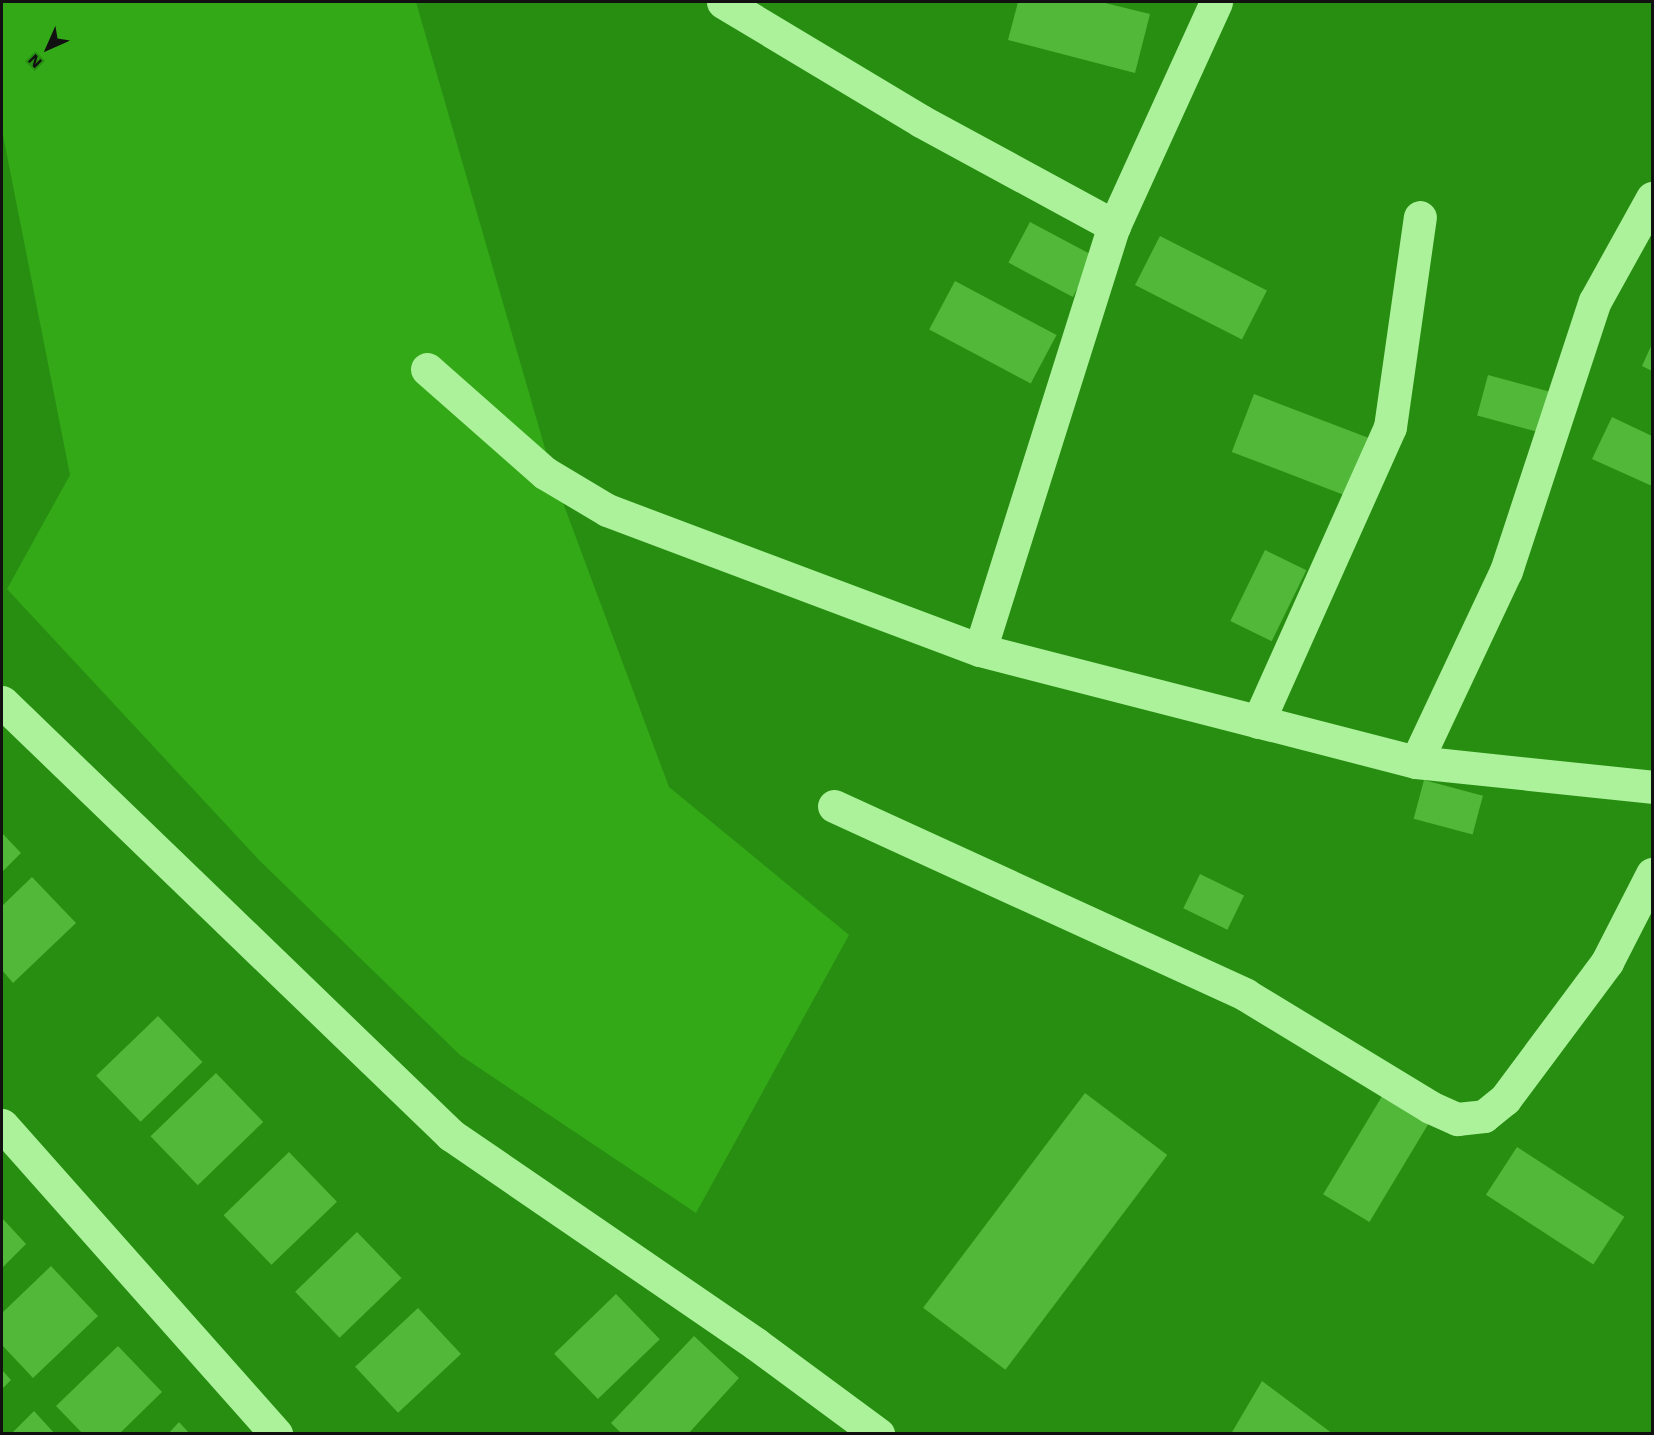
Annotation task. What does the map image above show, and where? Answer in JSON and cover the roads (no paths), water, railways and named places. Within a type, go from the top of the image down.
[{"type":"street","points":[[723,2],[921,122],[1114,226]]},
{"type":"street","points":[[980,650],[1114,226],[1216,2]]},
{"type":"street","points":[[1416,762],[1506,571],[1595,301],[1653,198]]},
{"type":"street","points":[[1258,722],[1390,427],[1420,218]]},
{"type":"street","points":[[427,369],[545,473],[606,510],[980,650],[1416,762],[1653,787]]},
{"type":"street","points":[[2,702],[452,1135],[756,1344],[878,1434]]},
{"type":"street","points":[[834,806],[1246,995],[1430,1107],[1456,1119],[1484,1116],[1505,1099],[1607,962],[1653,874]]},
{"type":"street","points":[[6,1139],[276,1434]]}]
